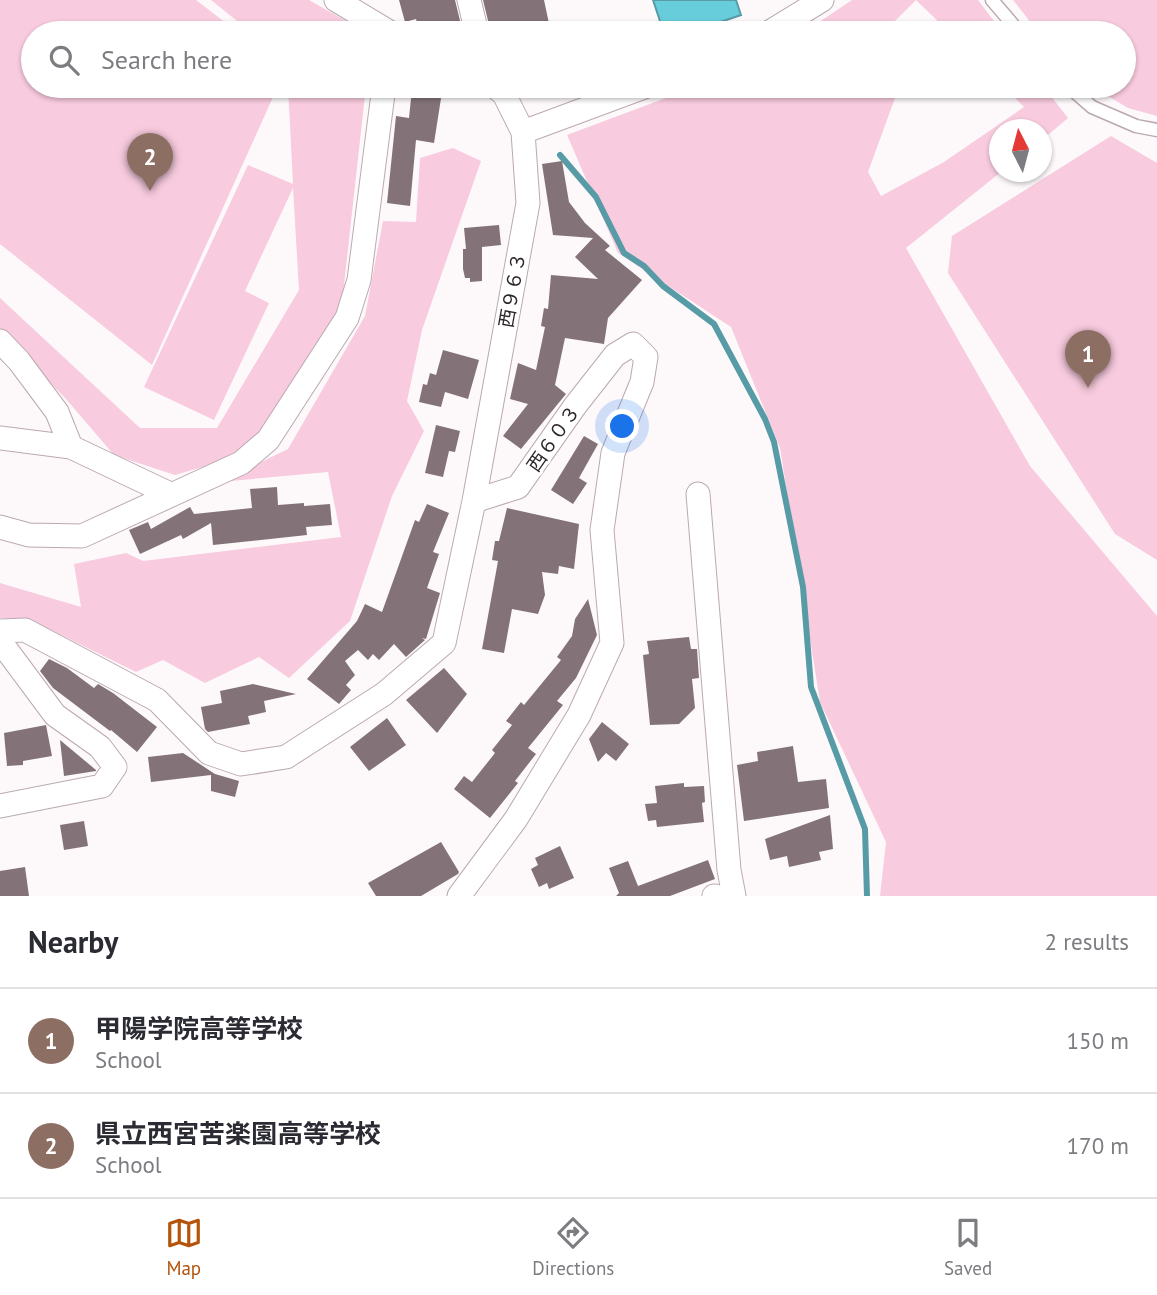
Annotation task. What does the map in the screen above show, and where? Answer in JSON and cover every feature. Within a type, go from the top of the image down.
[{"type":"street","points":[[335,0],[371,21]]},
{"type":"street","points":[[469,0],[474,21]]},
{"type":"street","points":[[788,21],[822,0]]},
{"type":"street","points":[[0,527],[29,535],[82,536],[241,463],[268,440],[347,318],[359,280],[382,98]]},
{"type":"street","name":"西９６３","points":[[474,501],[528,203],[523,132],[506,98]]},
{"type":"street","points":[[523,132],[614,98]]},
{"type":"street","points":[[0,341],[19,361],[57,412],[71,447]]},
{"type":"street","name":"西６０３","points":[[459,896],[516,819],[572,727],[612,643],[602,530],[613,453],[642,382],[646,358],[633,344],[615,355],[518,487],[474,501]]},
{"type":"street","points":[[0,438],[71,447],[170,494]]},
{"type":"street","points":[[698,494],[729,870],[734,896]]},
{"type":"street","points":[[0,631],[25,630],[157,700],[209,754],[241,764],[286,757],[384,694],[444,643],[474,501]]},
{"type":"street","points":[[0,641],[55,715],[100,747],[115,767],[102,786],[0,806]]},
{"type":"lane","points":[[992,0],[1010,21]]},
{"type":"lane","points":[[1082,98],[1092,107],[1136,126],[1157,130]]},
{"type":"shaded area","points":[[0,0],[196,0],[223,21],[21,21],[21,98],[273,98],[152,365],[0,244]]},
{"type":"shaded area","points":[[211,0],[309,0],[346,21],[237,21]]},
{"type":"shaded area","points":[[852,0],[916,0],[895,21],[821,21]]},
{"type":"shaded area","points":[[916,0],[978,0],[994,21],[938,21]]},
{"type":"shaded area","points":[[1013,0],[1157,0],[1157,116],[1128,108],[1111,98],[1136,98],[1136,21],[1030,21]]},
{"type":"shaded area","points":[[289,98],[365,98],[342,303],[259,438],[216,463],[175,475],[114,455],[66,399],[0,332],[0,298],[140,428],[217,428],[299,290],[293,188],[245,291],[269,303],[214,420],[144,387],[248,165],[293,184]]},
{"type":"shaded area","points":[[666,98],[895,98],[868,172],[881,196],[944,162],[989,131],[989,182],[906,248],[1030,466],[1157,616],[1157,896],[880,896],[886,842],[820,702],[780,448],[731,327],[618,253],[567,135]]},
{"type":"shaded area","points":[[1015,98],[1052,98],[1068,118],[1052,132],[1052,119],[1007,119],[1024,107]]},
{"type":"shaded area","points":[[1111,136],[1157,163],[1157,560],[1115,534],[948,273],[952,236],[1038,182],[1052,182],[1052,173]]},
{"type":"shaded area","points":[[453,148],[481,161],[422,330],[407,401],[424,431],[392,496],[350,621],[289,678],[259,657],[205,683],[163,660],[136,672],[29,619],[0,618],[0,583],[81,607],[74,564],[126,553],[143,561],[341,537],[328,472],[220,482],[288,449],[365,316],[383,221],[416,222],[420,158]]},
{"type":"water","points":[[653,0],[736,0],[741,15],[723,21],[660,21]]},
{"type":"building","points":[[399,0],[455,0],[460,21],[416,19],[405,21]]},
{"type":"building","points":[[483,0],[544,0],[548,21],[488,21]]},
{"type":"building","points":[[411,98],[441,98],[434,143],[416,140],[410,206],[387,203],[396,116],[409,118]]},
{"type":"building","points":[[562,161],[569,202],[585,223],[610,246],[605,250],[642,280],[608,318],[604,344],[565,338],[555,385],[566,394],[521,449],[503,436],[528,404],[510,399],[518,363],[536,370],[545,327],[541,326],[544,308],[548,309],[551,275],[598,279],[575,257],[593,238],[553,235],[542,164]]},
{"type":"building","points":[[499,225],[501,245],[482,247],[482,281],[470,282],[470,278],[465,278],[463,269],[463,249],[466,249],[464,228]]},
{"type":"building","points":[[443,350],[479,360],[468,399],[445,392],[441,407],[419,402],[423,384],[427,385],[430,373],[436,375]]},
{"type":"building","points":[[436,425],[460,431],[455,452],[449,451],[443,477],[425,473]]},
{"type":"building","points":[[584,436],[598,444],[579,478],[587,483],[573,504],[551,490]]},
{"type":"building","points":[[277,487],[278,505],[330,504],[332,525],[306,527],[307,535],[213,545],[211,523],[183,539],[181,535],[140,554],[129,530],[148,522],[151,529],[190,507],[194,514],[252,508],[250,489]]},
{"type":"building","points":[[427,504],[449,513],[433,552],[439,554],[427,588],[440,593],[426,639],[422,638],[425,640],[406,657],[394,644],[379,660],[373,654],[368,660],[358,650],[345,661],[355,675],[346,685],[351,690],[339,704],[307,679],[357,621],[365,604],[382,612],[415,520],[419,522]]},
{"type":"building","points":[[507,508],[579,524],[574,569],[559,566],[558,574],[542,572],[545,595],[538,614],[512,609],[504,653],[482,649],[498,561],[492,560],[495,541],[499,541]]},
{"type":"building","points":[[588,599],[597,635],[576,678],[557,701],[563,705],[528,748],[536,754],[515,781],[518,783],[490,818],[454,789],[464,776],[472,782],[495,753],[492,750],[512,725],[506,721],[521,702],[524,705],[561,660],[557,657],[572,636],[575,619]]},
{"type":"building","points":[[689,637],[691,649],[697,649],[699,678],[692,679],[695,708],[679,724],[650,725],[643,655],[649,654],[647,641]]},
{"type":"building","points":[[49,659],[67,668],[94,688],[98,684],[113,693],[157,727],[137,752],[53,688],[40,671]]},
{"type":"building","points":[[444,668],[467,694],[437,733],[406,700]]},
{"type":"building","points":[[253,684],[296,694],[264,701],[266,712],[248,716],[250,724],[208,732],[205,729],[201,707],[222,703],[220,691]]},
{"type":"building","points":[[387,718],[406,745],[369,771],[350,747]]},
{"type":"building","points":[[602,722],[629,744],[616,761],[606,753],[598,762],[589,739]]},
{"type":"building","points":[[46,725],[52,756],[23,761],[23,765],[7,766],[4,733]]},
{"type":"building","points":[[60,740],[96,770],[96,771],[64,776]]},
{"type":"building","points":[[793,746],[798,782],[826,779],[829,808],[744,821],[737,765],[758,761],[757,752]]},
{"type":"building","points":[[183,753],[215,774],[239,781],[235,797],[211,791],[211,775],[151,782],[148,757]]},
{"type":"building","points":[[684,783],[684,787],[704,786],[704,822],[657,827],[656,820],[648,821],[645,804],[657,803],[655,786]]},
{"type":"building","points":[[830,815],[833,849],[819,852],[821,860],[789,867],[787,856],[770,860],[765,839]]},
{"type":"building","points":[[84,821],[88,846],[64,850],[60,825]]},
{"type":"building","points":[[441,842],[458,874],[421,896],[376,896],[368,883]]},
{"type":"building","points":[[560,846],[574,878],[549,889],[547,883],[539,887],[531,869],[538,865],[535,858]]},
{"type":"building","points":[[708,860],[715,879],[670,896],[616,896],[619,893],[609,868],[628,861],[638,886]]},
{"type":"building","points":[[25,867],[29,896],[0,896],[0,871]]},
{"type":"waterway","points":[[560,155],[596,197],[624,253],[644,266],[663,286],[714,324],[765,419],[774,442],[803,587],[811,687],[865,829],[867,896]]},
{"type":"place","name":"県立西宮苦楽園高等学校","points":[[150,191]]},
{"type":"place","name":"甲陽学院高等学校","points":[[1088,388]]}]
